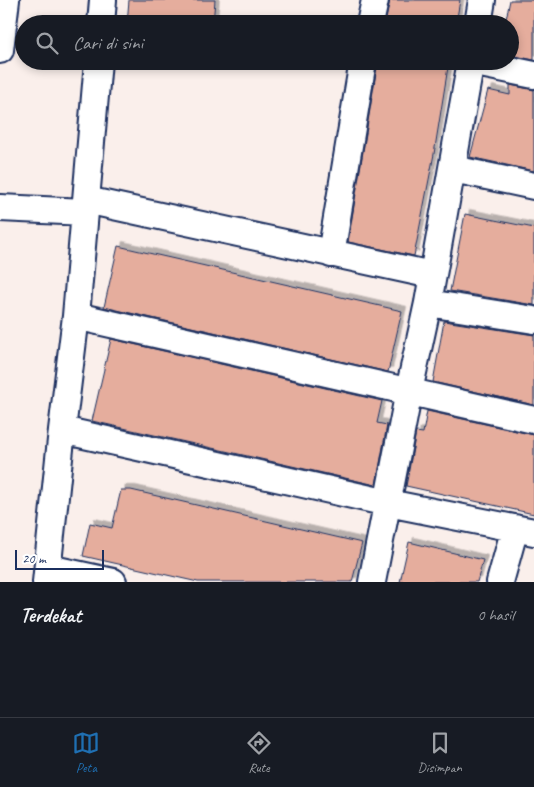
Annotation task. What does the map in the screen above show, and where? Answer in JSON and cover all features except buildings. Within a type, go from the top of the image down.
[{"type":"street","points":[[0,50],[6,0]]},
{"type":"street","points":[[102,15],[103,0]]},
{"type":"street","points":[[372,15],[374,0]]},
{"type":"street","points":[[480,15],[482,0]]},
{"type":"street","points":[[97,70],[76,316],[47,575],[113,582]]},
{"type":"street","points":[[331,254],[362,70]]},
{"type":"street","points":[[372,582],[428,303],[470,70]]},
{"type":"street","points":[[510,70],[534,75]]},
{"type":"street","points":[[452,169],[534,186]]},
{"type":"street","points":[[0,208],[85,206],[432,275]]},
{"type":"street","points":[[428,303],[534,320]]},
{"type":"street","points":[[76,316],[534,420]]},
{"type":"street","points":[[62,430],[388,503],[524,530],[500,582]]}]
